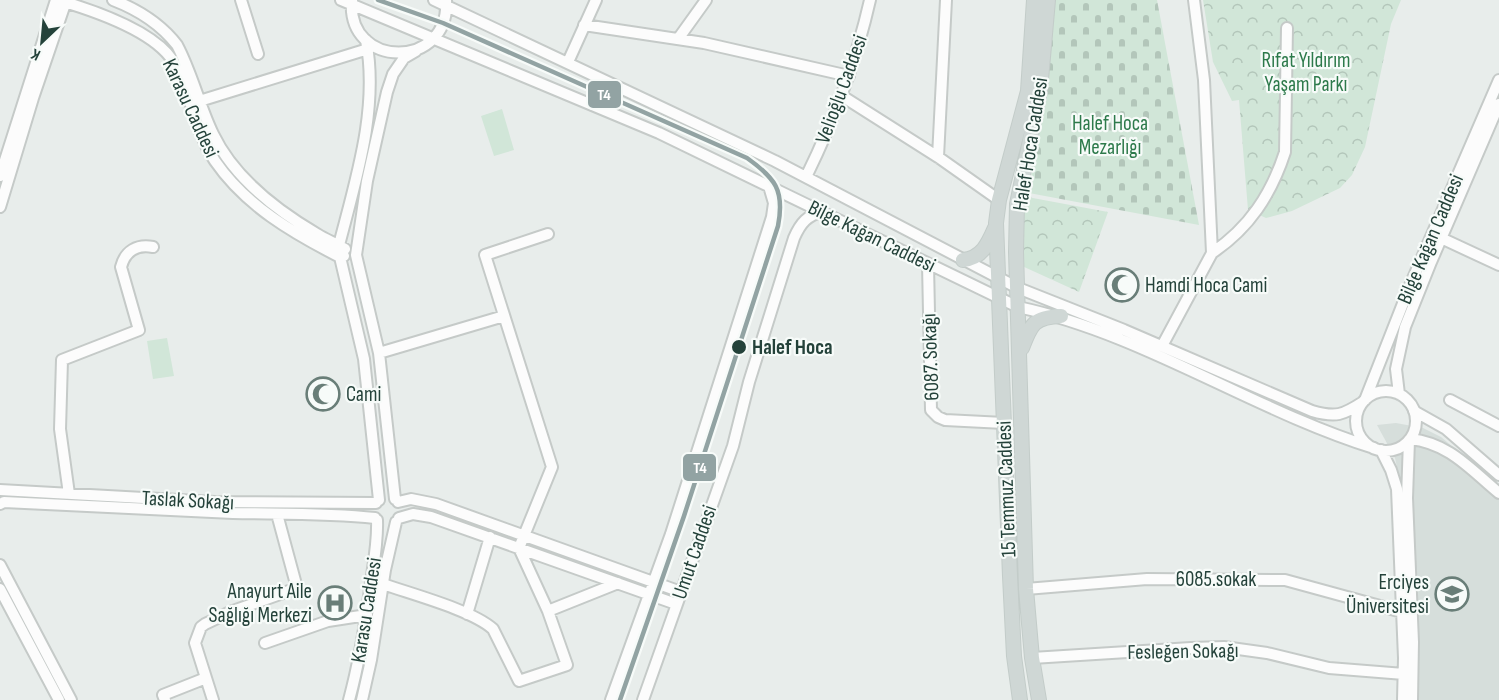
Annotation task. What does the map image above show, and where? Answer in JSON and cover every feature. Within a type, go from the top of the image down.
[{"type":"main road","name":"Halef Hoca Caddesi","points":[[998,278],[996,223],[999,200],[1028,91],[1034,0]]},
{"type":"main road","name":"Halef Hoca Caddesi","points":[[1018,288],[1017,204],[1040,91],[1048,0]]},
{"type":"main road","points":[[963,260],[971,259],[984,249],[996,223]]},
{"type":"main road","name":"15 Temmuz Caddesi","points":[[998,278],[1014,656],[1020,700]]},
{"type":"main road","name":"15 Temmuz Caddesi","points":[[1018,288],[1026,589],[1032,658],[1039,700]]},
{"type":"main road","points":[[1020,353],[1036,321],[1044,317],[1061,316]]},
{"type":"street","name":"Karasu Caddesi","points":[[62,0],[118,21],[158,46],[173,60],[225,156],[243,178],[262,196],[298,222],[356,255]]},
{"type":"street","points":[[0,207],[55,32],[62,0]]},
{"type":"street","points":[[0,176],[62,0]]},
{"type":"street","name":"Karasu Caddesi","points":[[113,0],[133,8],[168,33],[183,56],[195,102],[198,128],[209,151],[234,185],[270,217],[306,240],[340,257]]},
{"type":"street","points":[[241,0],[258,54]]},
{"type":"street","name":"Bilge Kağan Caddesi","points":[[340,0],[352,2],[659,133],[1018,307],[1061,316],[1120,339],[1334,434],[1377,449]]},
{"type":"street","name":"Bilge Kağan Caddesi","points":[[434,0],[446,2],[552,57],[806,177],[1018,288],[1321,414],[1344,414],[1364,401],[1411,283],[1499,80]]},
{"type":"street","points":[[568,63],[596,0]]},
{"type":"street","points":[[678,39],[706,0]]},
{"type":"street","name":"Velioğlu Caddesi","points":[[806,177],[842,96],[870,0]]},
{"type":"street","points":[[938,157],[946,0]]},
{"type":"street","points":[[1194,0],[1204,80],[1212,253]]},
{"type":"street","points":[[352,2],[355,25],[367,45],[370,88],[364,138],[339,245],[364,359],[377,502],[374,512],[376,519],[384,524],[413,514],[422,515],[676,604]]},
{"type":"street","points":[[397,520],[401,510],[396,501],[379,353],[356,255],[367,181],[393,74],[404,58],[439,32],[445,17],[446,2]]},
{"type":"street","points":[[584,25],[678,39],[849,76]]},
{"type":"street","points":[[1162,346],[1212,253],[1234,237],[1250,219],[1266,198],[1281,163],[1285,152],[1287,27]]},
{"type":"street","points":[[195,102],[367,45],[402,54],[416,51]]},
{"type":"street","points":[[842,96],[938,157],[999,200]]},
{"type":"street","name":"Bilge Kağan Caddesi","points":[[1399,394],[1396,369],[1410,312],[1499,104]]},
{"type":"street","name":"Umut Caddesi","points":[[611,700],[654,583],[772,217],[774,203],[769,186]]},
{"type":"street","name":"Umut Caddesi","points":[[643,700],[733,446],[749,382],[794,238],[802,222],[813,214],[824,211]]},
{"type":"street","points":[[383,584],[482,620],[493,629],[519,681],[567,665],[548,611],[519,548],[552,467],[485,255],[548,234]]},
{"type":"street","points":[[1441,238],[1499,265]]},
{"type":"street","points":[[69,494],[60,429],[62,360],[139,330],[121,267],[125,257],[131,251],[143,246],[153,247]]},
{"type":"street","points":[[340,257],[356,255]]},
{"type":"street","name":"6087. Sokağı","points":[[928,264],[931,410],[945,420],[1004,423]]},
{"type":"street","points":[[379,353],[504,316]]},
{"type":"street","points":[[1403,700],[1397,489],[1391,470],[1377,449],[1362,438],[1358,431],[1357,416],[1364,401],[1383,391],[1399,394],[1405,398],[1414,411],[1439,424],[1499,475]]},
{"type":"street","points":[[1450,400],[1499,426]]},
{"type":"street","points":[[1412,700],[1413,642],[1407,498],[1409,439],[1415,426],[1414,411]]},
{"type":"street","points":[[1377,449],[1396,449],[1409,439],[1426,440],[1450,451],[1499,493]]},
{"type":"street","name":"Taslak Sokağı","points":[[0,490],[215,502],[377,502]]},
{"type":"street","points":[[377,502],[387,497],[396,501],[423,500],[681,592]]},
{"type":"street","name":"Taslak Sokağı","points":[[2,503],[277,514],[345,514],[376,519]]},
{"type":"street","points":[[213,700],[195,643],[198,632],[205,624],[297,588],[277,514]]},
{"type":"street","name":"Karasu Caddesi","points":[[349,700],[367,615],[377,539],[376,519]]},
{"type":"street","name":"Karasu Caddesi","points":[[362,700],[397,520]]},
{"type":"street","points":[[467,614],[490,537]]},
{"type":"street","points":[[0,565],[71,700]]},
{"type":"street","name":"6085.sokak","points":[[1026,589],[1147,579],[1285,580],[1402,612]]},
{"type":"street","points":[[548,611],[618,583]]},
{"type":"street","points":[[0,589],[59,700]]},
{"type":"street","points":[[266,643],[328,621],[367,615]]},
{"type":"street","name":"Fesleğen Sokağı","points":[[1032,658],[1224,647],[1268,653],[1329,668],[1404,674]]},
{"type":"street","points":[[165,700],[163,694],[206,678]]},
{"type":"shaded area","name":"Erciyes Üniversitesi","points":[[1396,423],[1423,428],[1441,437],[1499,486],[1499,700],[1407,700],[1402,490],[1395,458],[1377,425]]},
{"type":"green space","name":"Halef Hoca Mezarlığı","points":[[1054,0],[1157,0],[1199,225],[1029,193]]},
{"type":"green space","name":"Rıfat Yıldırım Yaşam Parkı","points":[[1203,0],[1401,0],[1391,24],[1365,147],[1352,175],[1340,188],[1292,211],[1266,218],[1248,210],[1239,100],[1232,101],[1213,62]]},
{"type":"green space","points":[[502,109],[514,150],[494,156],[481,116]]},
{"type":"green space","points":[[1022,196],[1108,212],[1079,292],[1022,266]]},
{"type":"green space","points":[[167,338],[174,376],[153,379],[147,341]]},
{"type":"transit line","name":"T4","points":[[378,0],[443,23],[747,158],[765,172],[779,194],[778,226],[684,516],[620,700]]},
{"type":"place","name":"Hamdi Hoca Cami","points":[[1122,285]]},
{"type":"place","name":"Halef Hoca","points":[[739,347]]},
{"type":"place","name":"Cami","points":[[323,394]]},
{"type":"place","name":"Erciyes Üniversitesi","points":[[1452,594]]},
{"type":"place","name":"Anayurt Aile Sağlığı Merkezi","points":[[335,603]]}]
